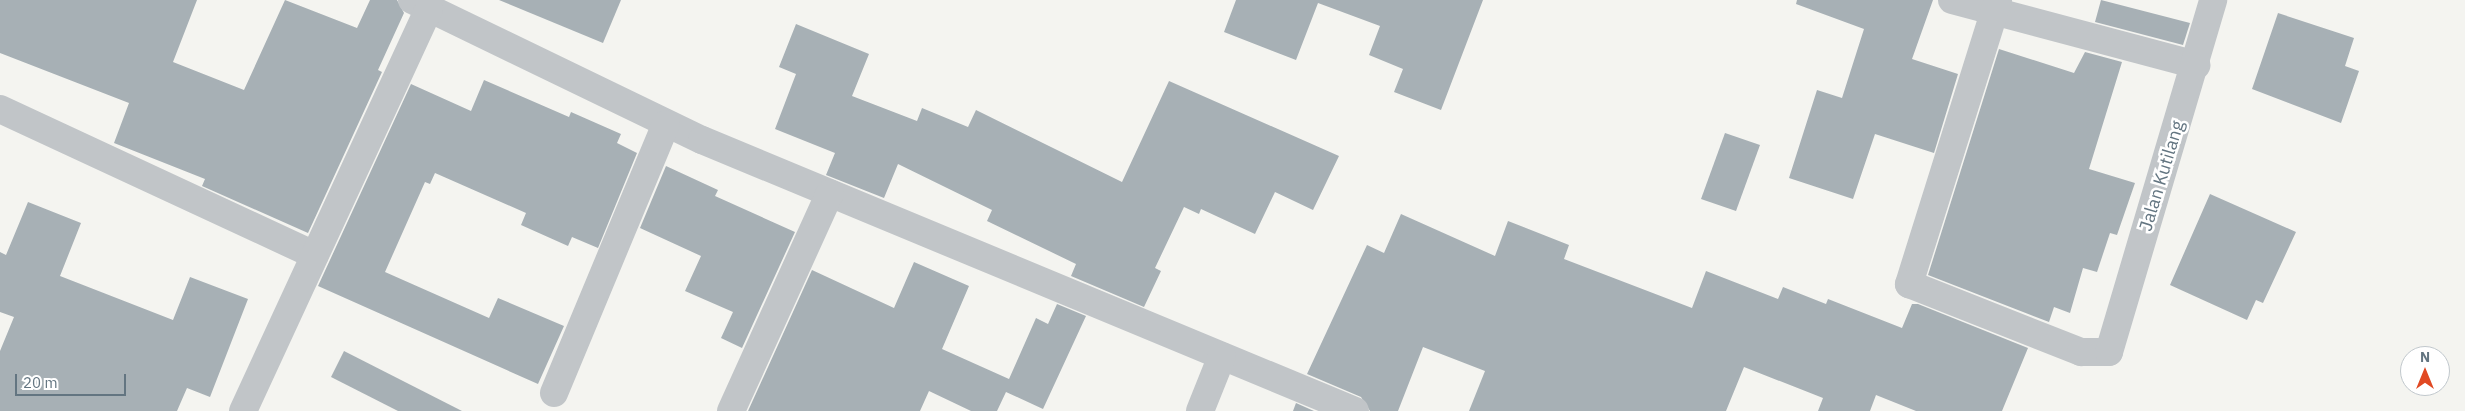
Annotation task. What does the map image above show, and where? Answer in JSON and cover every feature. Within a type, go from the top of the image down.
[{"type":"street","points":[[1952,0],[1996,6],[2196,65]]},
{"type":"street","name":"Jalan Kutilang","points":[[1996,6],[1909,284],[2081,352],[2109,352],[2196,65],[2213,0]]},
{"type":"street","points":[[243,411],[315,255],[420,4],[666,124],[1355,411]]},
{"type":"street","points":[[0,109],[315,255]]},
{"type":"street","points":[[554,393],[666,124]]},
{"type":"street","points":[[731,411],[830,193]]},
{"type":"street","points":[[1200,411],[1222,356]]},
{"type":"building","points":[[0,0],[197,0],[173,62],[244,90],[285,0],[357,28],[370,0],[397,0],[404,13],[378,70],[382,72],[308,233],[202,186],[205,179],[114,143],[129,103],[0,53]]},
{"type":"building","points":[[499,0],[621,0],[603,43]]},
{"type":"building","points":[[1236,0],[1483,0],[1441,110],[1394,92],[1403,69],[1369,55],[1380,26],[1318,3],[1296,60],[1224,32]]},
{"type":"building","points":[[1797,0],[1933,0],[1912,59],[1958,74],[1934,153],[1875,134],[1853,199],[1789,178],[1817,90],[1842,98],[1864,29],[1796,4]]},
{"type":"building","points":[[2101,0],[2190,23],[2183,45],[2095,22]]},
{"type":"building","points":[[2278,13],[2354,38],[2345,66],[2359,71],[2341,123],[2252,89]]},
{"type":"building","points":[[796,24],[869,54],[852,96],[917,121],[922,108],[968,127],[976,110],[1122,182],[1169,81],[1339,156],[1313,210],[1275,192],[1255,234],[1201,209],[1199,214],[1184,207],[1155,268],[1161,271],[1144,307],[1071,276],[1076,264],[987,221],[992,210],[898,164],[884,198],[826,175],[835,153],[775,129],[796,74],[779,67]]},
{"type":"building","points":[[1999,49],[2074,73],[2085,52],[2122,62],[2089,169],[2135,183],[2117,235],[2110,233],[2097,272],[2083,268],[2070,313],[2054,307],[2049,322],[1928,275]]},
{"type":"building","points":[[484,80],[569,117],[571,112],[621,134],[617,143],[637,153],[598,248],[572,237],[568,246],[521,225],[526,213],[435,173],[430,184],[425,182],[385,272],[489,318],[498,298],[564,326],[538,384],[318,286],[411,84],[471,111]]},
{"type":"building","points":[[1725,133],[1760,145],[1736,211],[1701,199]]},
{"type":"building","points":[[666,166],[718,190],[715,196],[795,232],[742,348],[721,338],[733,312],[685,291],[701,256],[640,228]]},
{"type":"building","points":[[2210,194],[2296,232],[2263,303],[2256,300],[2247,320],[2170,285]]},
{"type":"building","points":[[28,202],[81,223],[60,276],[173,320],[190,277],[248,299],[210,397],[187,388],[177,411],[0,411],[0,351],[14,317],[0,312],[0,252],[6,255]]},
{"type":"building","points":[[1401,214],[1495,256],[1508,221],[1569,245],[1564,259],[1692,308],[1706,271],[1778,299],[1783,287],[1826,304],[1828,299],[1902,328],[1912,304],[1918,304],[2028,348],[2002,411],[1916,411],[1876,395],[1870,411],[1818,411],[1823,398],[1744,367],[1726,411],[1469,411],[1485,371],[1423,347],[1398,411],[1370,411],[1361,397],[1307,374],[1367,245],[1384,253]]},
{"type":"building","points":[[914,262],[969,286],[942,349],[1009,379],[1036,318],[1048,324],[1057,304],[1086,316],[1043,409],[1006,392],[997,411],[971,411],[929,391],[920,411],[748,411],[812,270],[894,308]]},
{"type":"building","points":[[344,351],[462,411],[398,411],[331,377]]},
{"type":"building","points":[[1296,403],[1314,411],[1293,411]]}]
